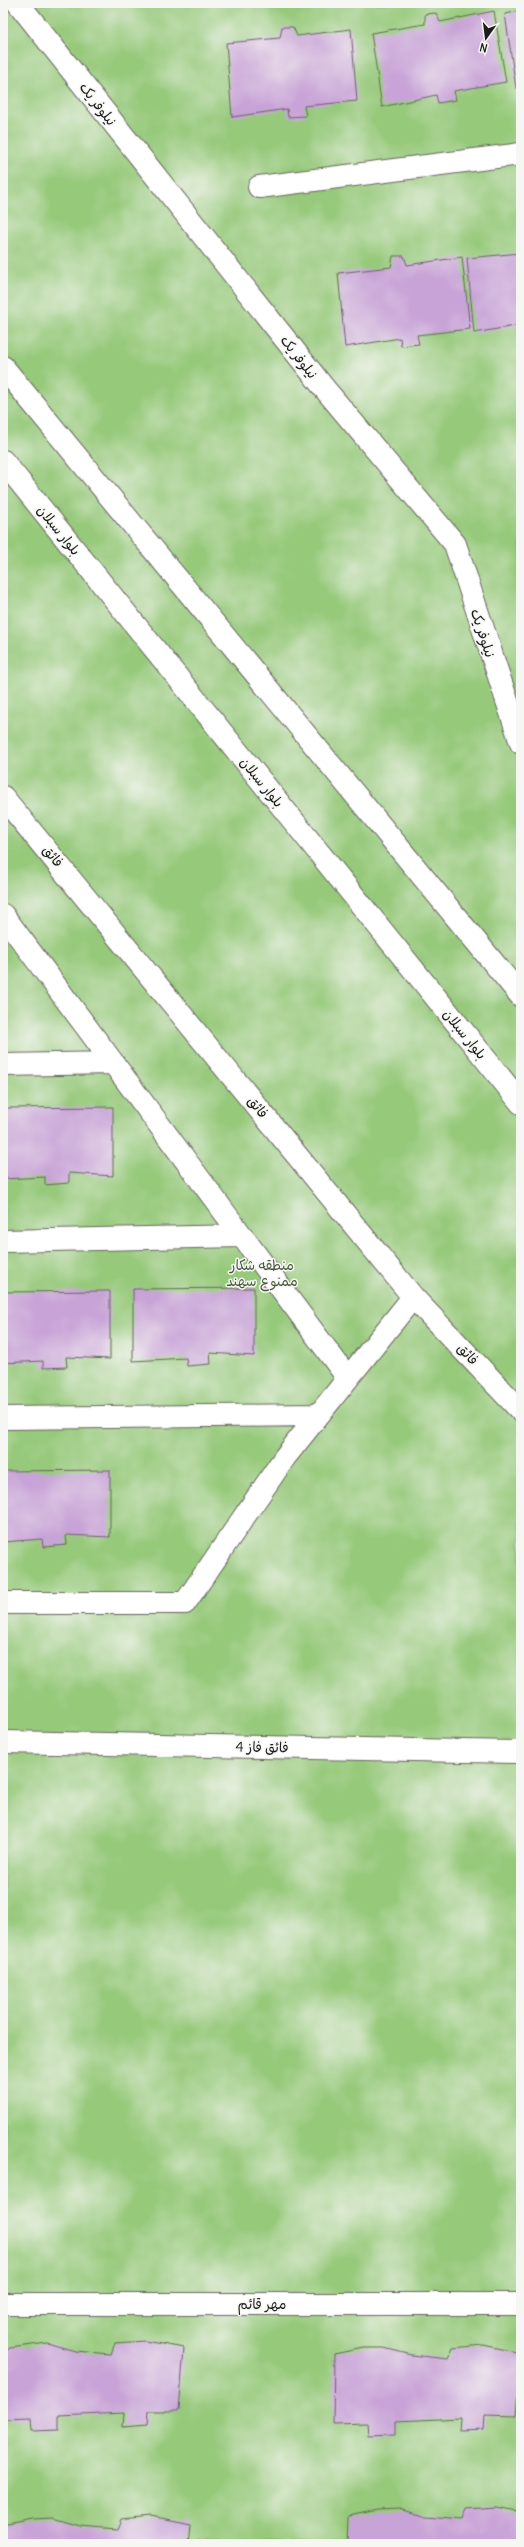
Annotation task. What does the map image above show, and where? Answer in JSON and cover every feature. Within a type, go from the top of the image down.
[{"type":"street","name":"نیلوفر یک","points":[[18,3],[324,388],[454,544],[521,743]]},
{"type":"street","points":[[259,187],[521,154]]},
{"type":"street","points":[[3,367],[521,996]]},
{"type":"street","name":"بلوار سبلان","points":[[3,461],[521,1103]]},
{"type":"street","name":"فائق","points":[[3,797],[414,1297],[521,1411]]},
{"type":"street","points":[[3,915],[347,1377]]},
{"type":"street","points":[[3,1065],[113,1064]]},
{"type":"street","points":[[3,1241],[242,1236]]},
{"type":"street","points":[[3,1603],[184,1603],[285,1457],[347,1377],[414,1297]]},
{"type":"street","points":[[3,1418],[318,1415]]},
{"type":"street","name":"فائق فاز 4","points":[[3,1742],[521,1752]]},
{"type":"street","name":"مهر قائم","points":[[3,2304],[521,2304]]},
{"type":"green space","name":"منطقه شکار ممنوع سهند","points":[[3,3],[521,3],[521,2544],[3,2544]]},
{"type":"building","points":[[494,11],[506,82],[454,91],[456,100],[438,103],[436,95],[382,107],[371,33],[425,24],[425,14],[436,13],[440,22]]},
{"type":"building","points":[[521,11],[521,86],[516,88],[505,14]]},
{"type":"building","points":[[282,27],[293,27],[297,36],[351,29],[357,101],[304,106],[306,116],[288,117],[287,109],[232,117],[226,43],[280,38]]},
{"type":"building","points":[[521,253],[521,325],[474,333],[467,258]]},
{"type":"building","points":[[393,256],[404,256],[407,265],[462,257],[470,329],[417,335],[419,344],[401,346],[400,338],[345,347],[338,273],[391,267]]},
{"type":"building","points":[[113,1107],[113,1176],[69,1173],[69,1183],[45,1185],[45,1177],[3,1179],[3,1108]]},
{"type":"building","points":[[254,1288],[254,1356],[210,1353],[211,1364],[187,1366],[186,1358],[133,1361],[133,1289]]},
{"type":"building","points":[[110,1291],[110,1359],[66,1357],[67,1367],[43,1368],[43,1361],[3,1363],[3,1292]]},
{"type":"building","points":[[110,1470],[110,1537],[66,1535],[67,1545],[43,1547],[42,1539],[3,1542],[3,1471]]},
{"type":"building","points":[[145,2341],[184,2348],[179,2411],[148,2411],[147,2425],[123,2427],[124,2413],[59,2416],[59,2430],[32,2431],[31,2419],[3,2420],[3,2349],[47,2343],[75,2351],[111,2354],[115,2343]]},
{"type":"building","points":[[483,2345],[521,2353],[516,2416],[485,2415],[484,2430],[460,2431],[461,2418],[396,2421],[396,2434],[369,2435],[368,2423],[333,2424],[334,2354],[363,2348],[384,2348],[412,2355],[448,2359],[453,2348]]},
{"type":"building","points":[[497,2507],[521,2512],[521,2544],[348,2544],[349,2516],[377,2510],[399,2509],[426,2517],[463,2520],[467,2509]]},
{"type":"building","points":[[151,2516],[190,2524],[188,2544],[3,2544],[3,2525],[31,2519],[53,2518],[80,2526],[117,2529],[121,2519]]}]
